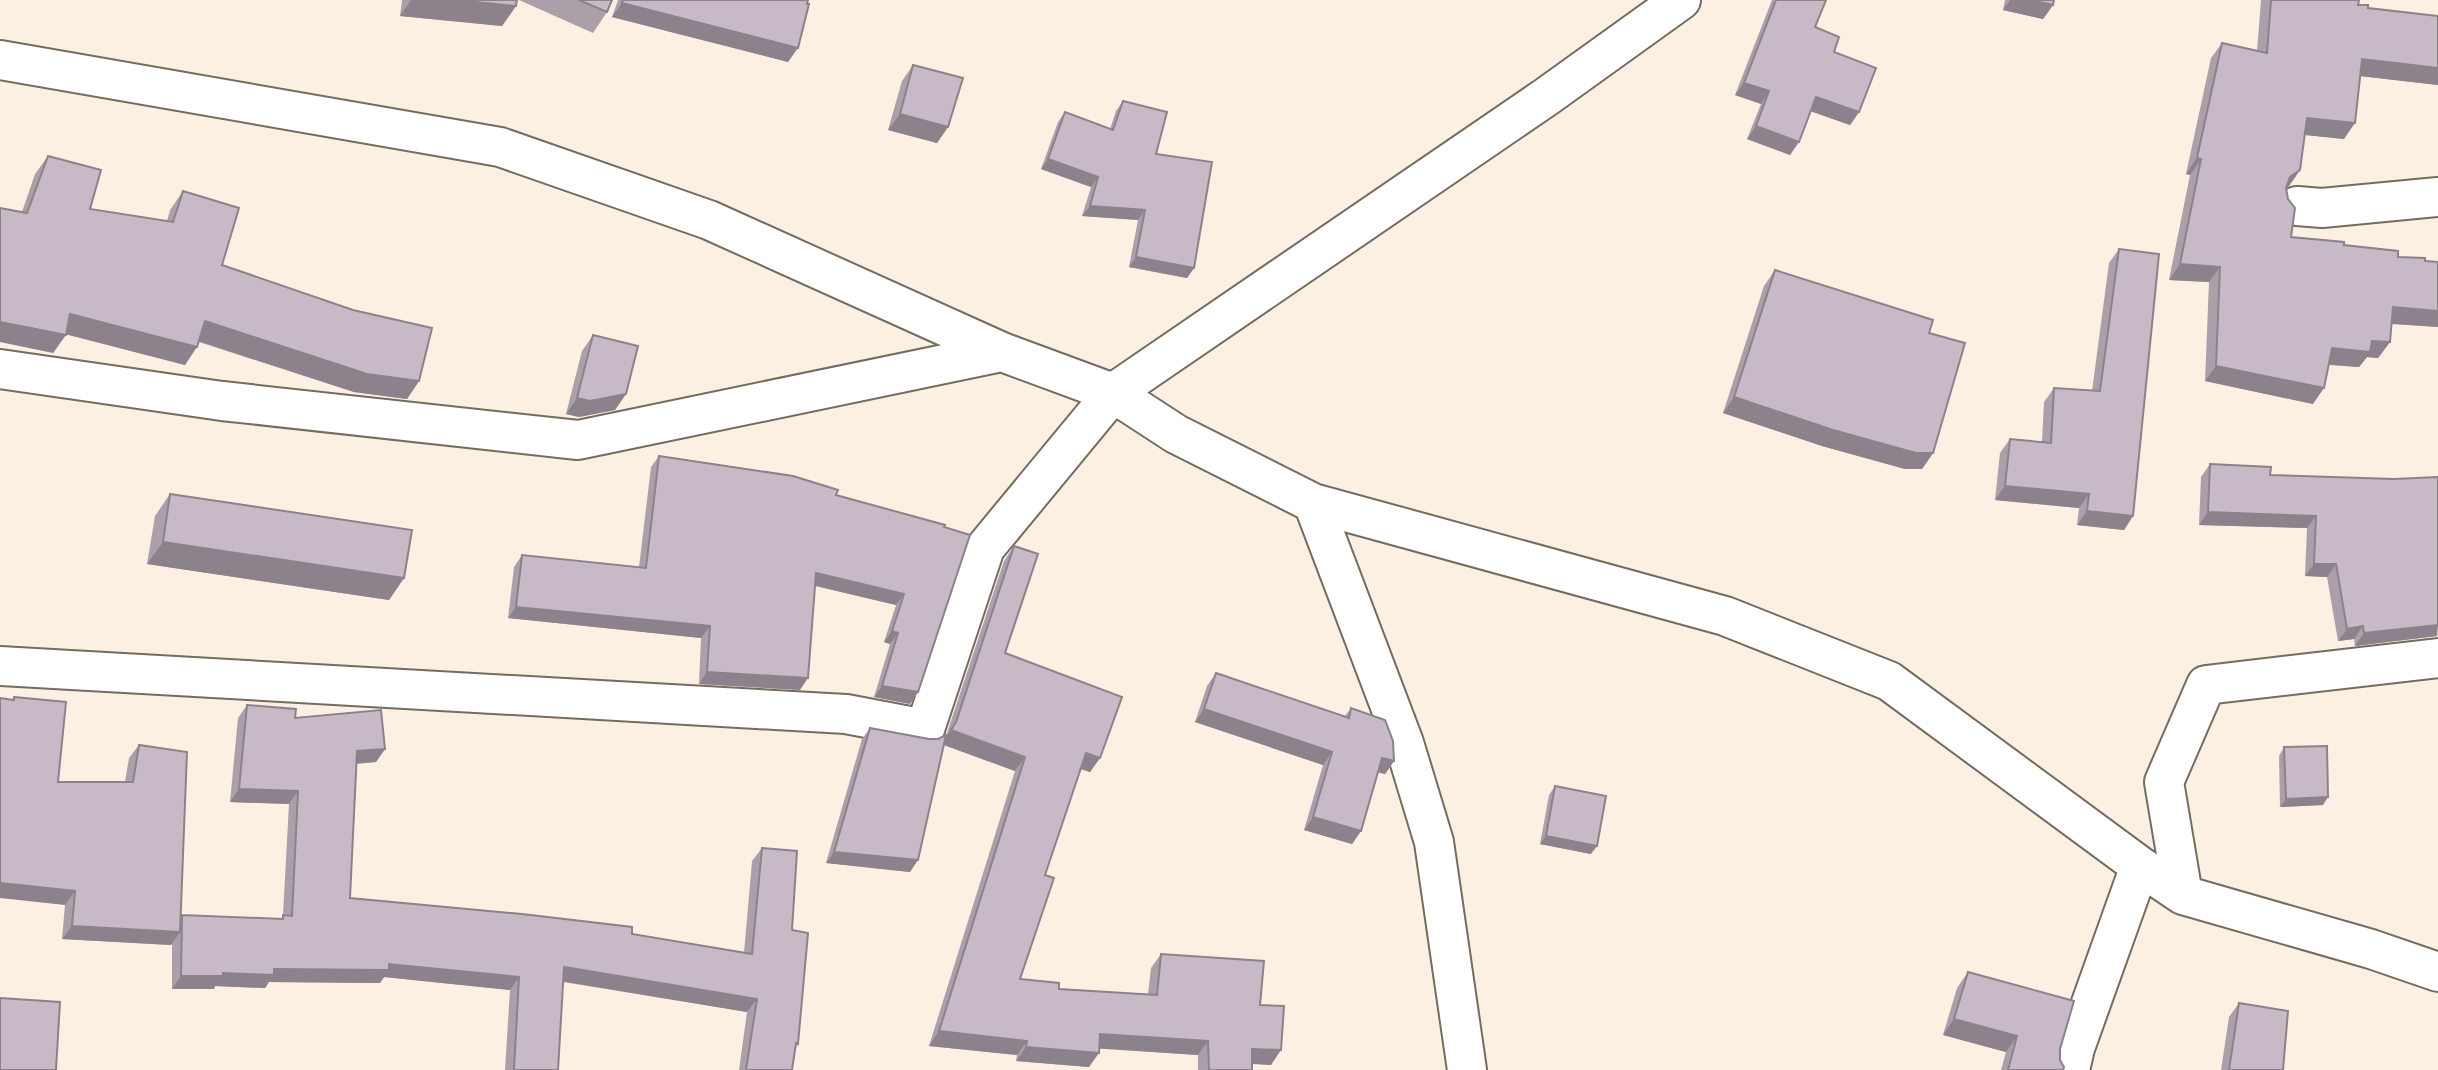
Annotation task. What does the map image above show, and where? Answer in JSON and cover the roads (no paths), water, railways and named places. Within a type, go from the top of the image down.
[{"type":"street","points":[[0,666],[846,714],[925,729],[985,548],[1113,393],[1546,97],[1681,0]]},
{"type":"street","points":[[0,61],[500,147],[709,220],[1002,352],[1113,393],[1175,434],[1312,503],[1725,616],[1889,681],[2183,895],[2371,949],[2438,972]]},
{"type":"street","points":[[2297,206],[2322,208],[2438,197]]},
{"type":"street","points":[[0,369],[222,401],[578,440],[1002,352]]},
{"type":"street","points":[[1312,503],[1404,743],[1434,842],[1467,1070]]},
{"type":"street","points":[[2183,895],[2164,782],[2206,685],[2438,658]]},
{"type":"street","points":[[2070,1070],[2075,1048],[2140,866]]}]
